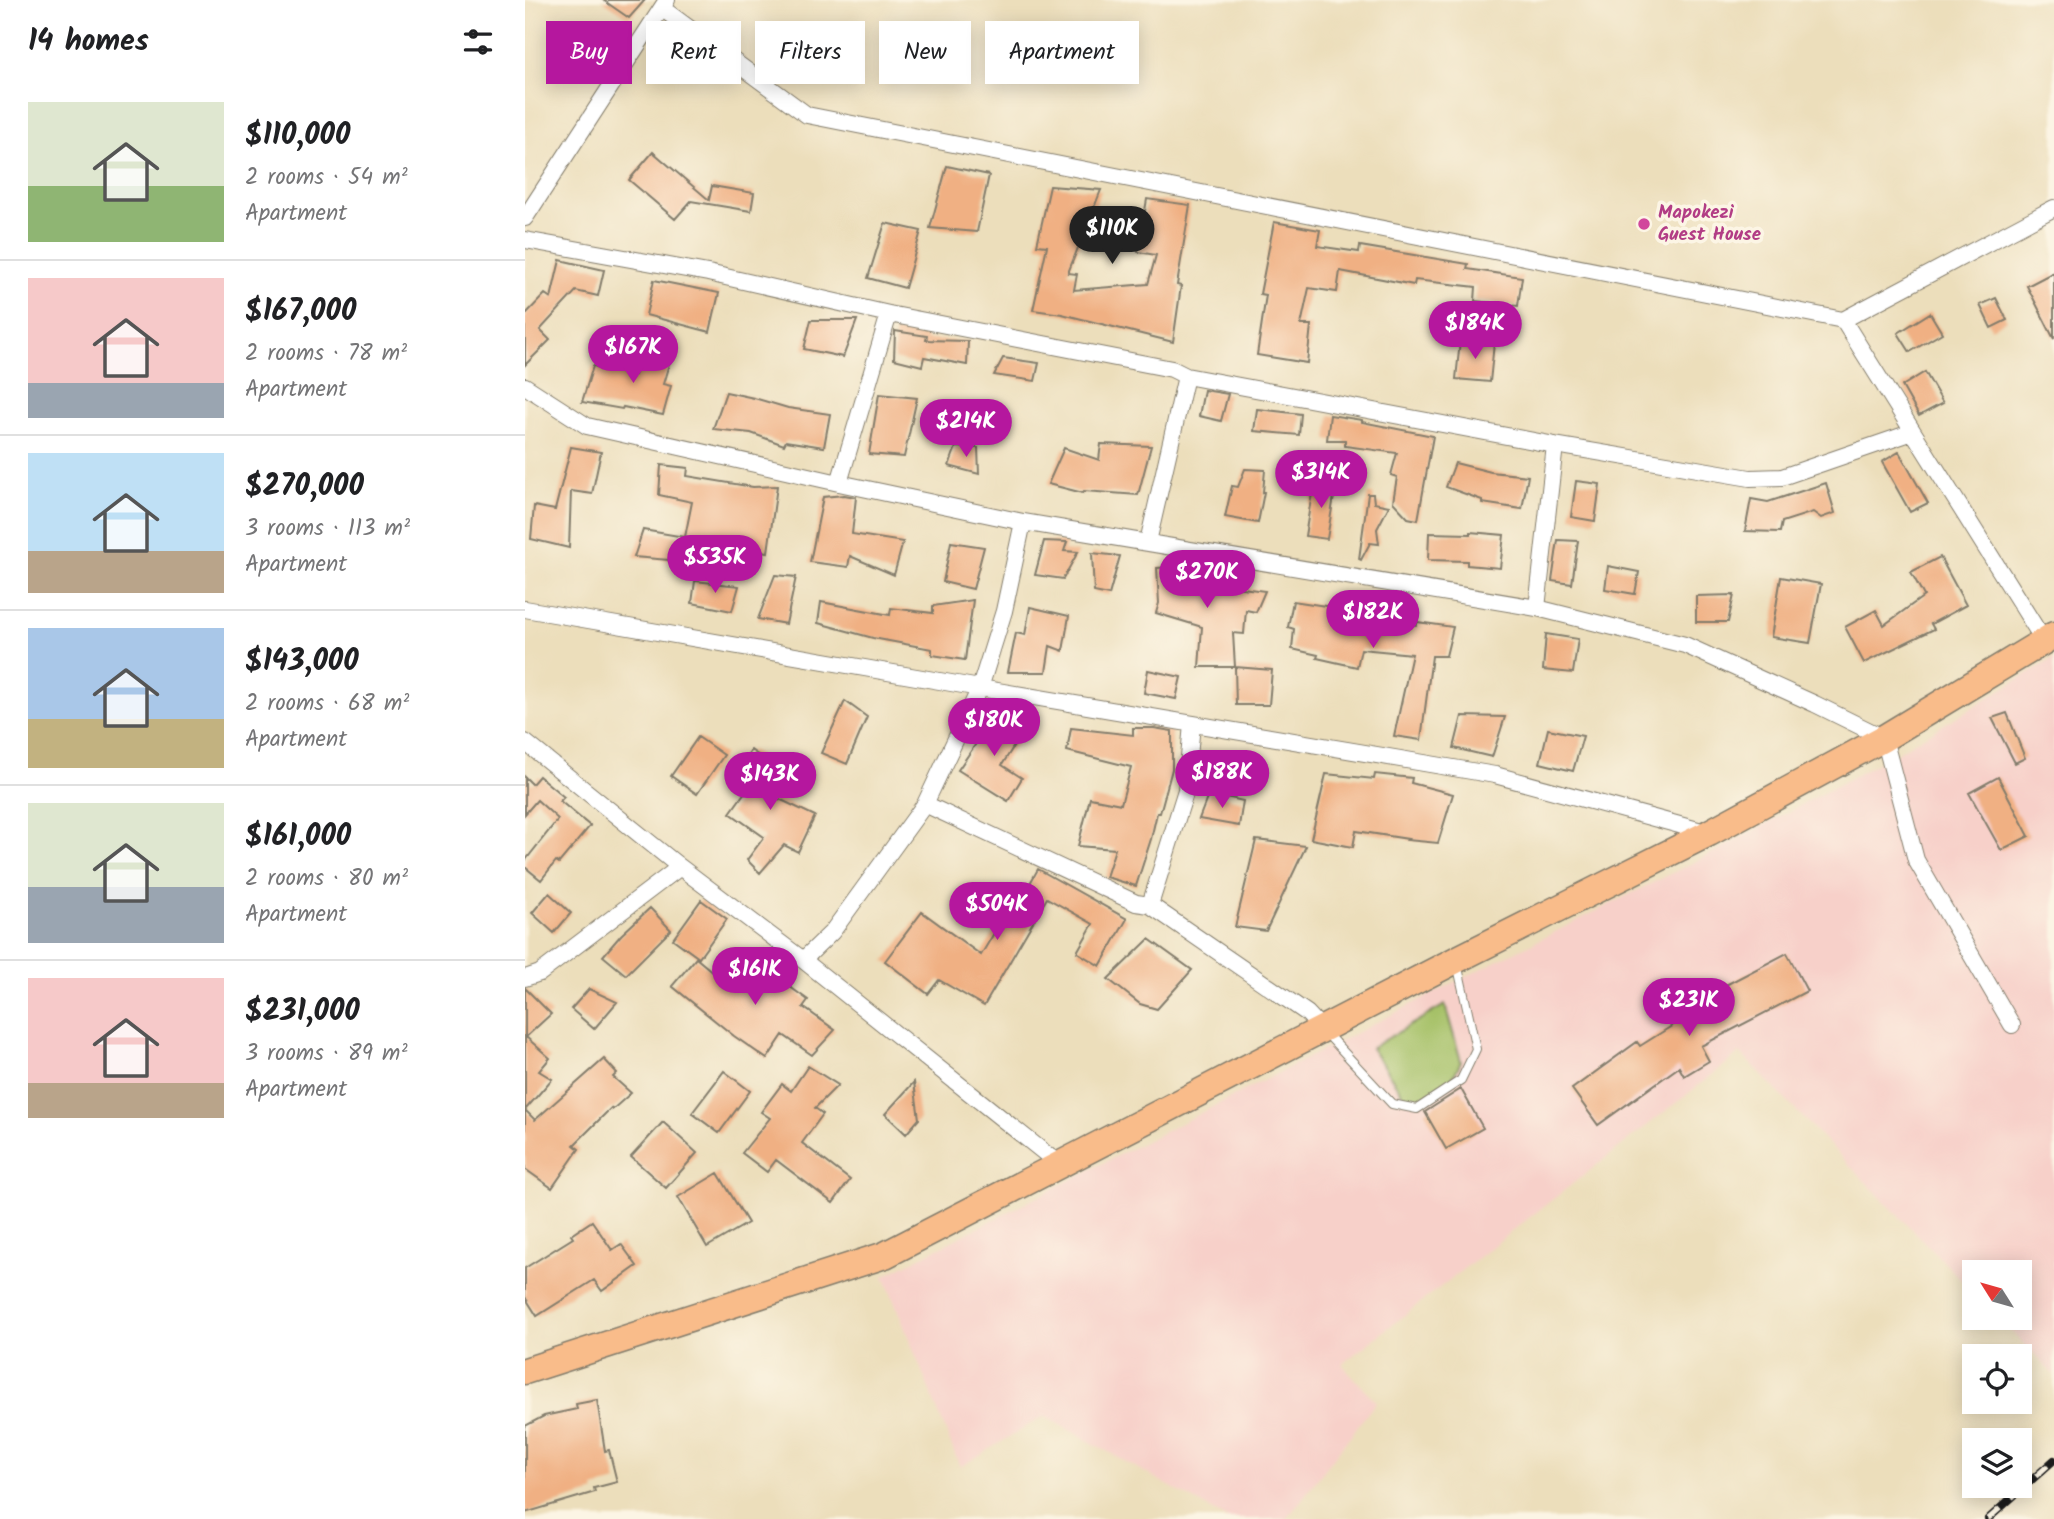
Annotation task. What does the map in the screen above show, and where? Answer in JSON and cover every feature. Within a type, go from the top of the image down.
[{"type":"highway","points":[[525,1371],[885,1255],[1456,960],[1709,833],[1884,738],[2049,638]]},
{"type":"street","points":[[525,218],[665,5],[807,115],[1843,320],[2054,208]]},
{"type":"street","points":[[525,240],[708,273],[889,314],[1172,369],[1186,376],[1555,445],[1750,478],[1782,477],[1913,432]]},
{"type":"street","points":[[839,483],[889,314]]},
{"type":"street","points":[[1843,320],[1913,432],[2049,638]]},
{"type":"street","points":[[1148,542],[1186,376]]},
{"type":"street","points":[[525,386],[587,426],[839,483],[1023,522],[1537,608],[1685,645],[1884,738],[1916,860],[2012,1025]]},
{"type":"street","points":[[1537,608],[1555,445]]},
{"type":"street","points":[[803,960],[832,932],[925,804],[980,688],[1004,611],[1023,522]]},
{"type":"street","points":[[525,609],[1495,775],[1709,833]]},
{"type":"street","points":[[1150,905],[1185,790],[1192,724]]},
{"type":"street","points":[[525,742],[1060,1165]]},
{"type":"street","points":[[925,804],[1136,903],[1150,905],[1307,1013],[1322,1029]]},
{"type":"street","points":[[525,978],[540,973],[680,867]]},
{"type":"lane","points":[[1322,1029],[1392,1104],[1417,1109],[1461,1080],[1476,1049],[1456,960]]},
{"type":"shaded area","points":[[2054,658],[2054,1375],[2032,1353],[2032,1344],[2024,1344],[2010,1330],[2032,1330],[2032,1260],[1962,1260],[1962,1281],[1740,1053],[1342,1364],[1376,1402],[1287,1519],[1228,1519],[1044,1416],[960,1467],[884,1276],[1718,850],[1893,755]]},
{"type":"green space","points":[[1445,1005],[1461,1061],[1452,1080],[1420,1099],[1404,1096],[1371,1048]]},
{"type":"building","points":[[603,0],[645,0],[629,18]]},
{"type":"building","points":[[653,152],[709,200],[712,186],[754,193],[751,211],[691,201],[675,219],[629,180]]},
{"type":"building","points":[[947,166],[989,175],[977,232],[930,228]]},
{"type":"building","points":[[1050,186],[1101,190],[1068,273],[1077,274],[1074,290],[1148,284],[1156,255],[1138,252],[1147,199],[1190,205],[1177,285],[1181,286],[1173,342],[1062,314],[1033,310],[1047,246],[1037,245]]},
{"type":"building","points":[[1274,222],[1320,230],[1317,246],[1359,252],[1360,246],[1468,264],[1467,269],[1522,277],[1518,306],[1475,301],[1476,287],[1415,280],[1414,285],[1340,271],[1337,292],[1309,288],[1301,325],[1311,325],[1307,363],[1257,355],[1266,295],[1260,294]]},
{"type":"building","points":[[885,223],[921,231],[905,288],[868,278]]},
{"type":"building","points":[[560,260],[604,270],[598,296],[576,291],[540,330],[550,340],[525,365],[525,315],[545,294],[551,298]]},
{"type":"building","points":[[2054,272],[2054,339],[2027,286]]},
{"type":"building","points":[[654,280],[719,293],[710,332],[646,315]]},
{"type":"building","points":[[1996,298],[2007,320],[1991,328],[1980,305]]},
{"type":"building","points":[[1930,313],[1942,333],[1910,352],[1898,333]]},
{"type":"building","points":[[811,320],[857,320],[843,357],[804,349]]},
{"type":"building","points":[[895,331],[927,336],[926,340],[968,341],[967,365],[924,357],[922,366],[894,359]]},
{"type":"building","points":[[1460,341],[1494,343],[1490,382],[1456,379]]},
{"type":"building","points":[[642,345],[672,354],[663,384],[671,386],[663,415],[582,402],[593,366],[634,375]]},
{"type":"building","points":[[1003,358],[1039,363],[1035,381],[994,375]]},
{"type":"building","points":[[1925,372],[1943,403],[1919,416],[1902,386]]},
{"type":"building","points":[[1204,390],[1228,394],[1221,421],[1199,416]]},
{"type":"building","points":[[726,392],[788,408],[830,414],[824,447],[786,441],[784,445],[751,433],[713,429]]},
{"type":"building","points":[[879,394],[917,398],[904,457],[869,454]]},
{"type":"building","points":[[1257,409],[1301,414],[1299,435],[1254,431]]},
{"type":"building","points":[[1330,415],[1433,436],[1418,520],[1408,518],[1393,502],[1397,477],[1391,475],[1397,453],[1345,446],[1345,440],[1327,440]]},
{"type":"building","points":[[1101,444],[1151,446],[1138,495],[1083,493],[1048,484],[1064,448],[1099,460]]},
{"type":"building","points":[[571,447],[601,452],[592,494],[571,491],[569,548],[531,539],[534,506],[555,510]]},
{"type":"building","points":[[956,447],[978,448],[979,474],[949,466]]},
{"type":"building","points":[[1899,452],[1928,503],[1910,512],[1882,462]]},
{"type":"building","points":[[1455,463],[1491,472],[1528,476],[1522,509],[1482,503],[1482,500],[1446,487]]},
{"type":"building","points":[[661,465],[688,468],[687,476],[753,487],[777,486],[768,552],[685,537],[692,502],[659,495]]},
{"type":"building","points":[[1245,469],[1265,470],[1258,523],[1225,517],[1232,486],[1238,487]]},
{"type":"building","points":[[1314,481],[1336,484],[1327,539],[1305,536]]},
{"type":"building","points":[[1576,481],[1600,484],[1595,521],[1571,517]]},
{"type":"building","points":[[1826,483],[1835,513],[1821,518],[1813,512],[1782,522],[1780,532],[1745,531],[1751,499],[1768,502]]},
{"type":"building","points":[[1368,494],[1373,494],[1374,503],[1389,506],[1377,529],[1379,544],[1370,543],[1361,560],[1359,559]]},
{"type":"building","points":[[823,497],[856,497],[852,534],[903,542],[894,575],[850,556],[848,567],[810,562]]},
{"type":"building","points":[[643,530],[685,537],[681,561],[634,557]]},
{"type":"building","points":[[1429,533],[1504,535],[1500,568],[1467,565],[1467,561],[1428,560]]},
{"type":"building","points":[[1558,540],[1578,541],[1572,584],[1552,581]]},
{"type":"building","points":[[1044,541],[1067,542],[1064,551],[1078,552],[1063,579],[1035,575]]},
{"type":"building","points":[[951,542],[984,547],[973,589],[943,582]]},
{"type":"building","points":[[1092,553],[1120,556],[1109,595],[1094,592]]},
{"type":"building","points":[[1940,557],[1966,605],[1931,624],[1934,629],[1864,663],[1845,627],[1876,610],[1884,625],[1924,596],[1911,572]]},
{"type":"building","points":[[1209,564],[1204,583],[1265,591],[1256,612],[1246,610],[1244,634],[1233,633],[1235,667],[1199,667],[1202,627],[1156,613],[1159,603],[1157,568]]},
{"type":"building","points":[[1608,566],[1639,572],[1635,594],[1605,589]]},
{"type":"building","points":[[775,575],[796,577],[786,624],[758,619]]},
{"type":"building","points":[[1781,577],[1821,584],[1810,643],[1771,637]]},
{"type":"building","points":[[695,581],[739,586],[732,611],[692,603]]},
{"type":"building","points":[[1734,595],[1728,622],[1696,622],[1696,596]]},
{"type":"building","points":[[973,600],[965,660],[932,655],[932,649],[873,638],[818,623],[821,602],[890,615],[891,608],[933,613],[933,606]]},
{"type":"building","points":[[1293,601],[1365,612],[1363,620],[1417,625],[1417,622],[1453,627],[1446,656],[1432,656],[1421,740],[1394,736],[1412,654],[1361,649],[1357,667],[1292,649],[1294,629],[1288,627]]},
{"type":"building","points":[[1030,607],[1069,616],[1063,651],[1050,646],[1046,672],[1008,672],[1016,633],[1025,635]]},
{"type":"building","points":[[1546,634],[1578,639],[1573,673],[1543,670]]},
{"type":"building","points":[[1235,667],[1272,670],[1269,705],[1236,705]]},
{"type":"building","points":[[1148,670],[1181,677],[1176,699],[1144,693]]},
{"type":"building","points":[[845,701],[867,717],[847,764],[821,753]]},
{"type":"building","points":[[997,713],[1024,730],[1002,765],[1022,778],[1008,801],[958,770]]},
{"type":"building","points":[[2007,713],[2025,758],[2015,763],[1992,718]]},
{"type":"building","points":[[1462,716],[1505,717],[1492,757],[1454,748]]},
{"type":"building","points":[[1071,728],[1133,735],[1133,728],[1172,731],[1172,769],[1136,886],[1106,877],[1115,849],[1078,846],[1090,798],[1121,804],[1131,767],[1067,751]]},
{"type":"building","points":[[1548,729],[1583,736],[1573,771],[1540,763]]},
{"type":"building","points":[[698,737],[724,755],[697,794],[671,776]]},
{"type":"building","points":[[751,750],[789,778],[775,797],[815,816],[798,852],[784,845],[760,873],[747,860],[764,837],[730,813],[755,778],[739,766]]},
{"type":"building","points":[[1326,774],[1374,779],[1375,774],[1412,778],[1411,783],[1453,794],[1438,843],[1356,831],[1353,847],[1311,839]]},
{"type":"building","points":[[539,776],[564,797],[560,801],[590,826],[541,880],[525,867],[525,861],[558,819],[537,800],[525,814],[525,777],[532,784]]},
{"type":"building","points":[[1998,777],[2029,836],[2001,850],[1969,793]]},
{"type":"building","points":[[1209,793],[1243,801],[1239,826],[1199,819]]},
{"type":"building","points":[[1256,840],[1306,846],[1266,931],[1235,927]]},
{"type":"building","points":[[1038,869],[1127,919],[1100,966],[1077,952],[1093,924],[1047,898],[984,1006],[939,980],[928,994],[885,961],[922,912],[981,955],[1000,923],[1006,926]]},
{"type":"building","points":[[549,893],[571,913],[554,933],[532,913]]},
{"type":"building","points":[[701,900],[727,919],[699,958],[673,939]]},
{"type":"building","points":[[650,908],[671,930],[626,975],[603,956]]},
{"type":"building","points":[[1149,939],[1192,970],[1157,1009],[1140,1004],[1108,979]]},
{"type":"building","points":[[1787,953],[1807,991],[1701,1046],[1709,1061],[1684,1076],[1679,1067],[1598,1125],[1572,1089],[1637,1042],[1640,1046],[1699,1009],[1695,1001]]},
{"type":"building","points":[[758,957],[782,976],[779,979],[808,1000],[803,1007],[835,1030],[812,1055],[783,1035],[767,1059],[672,986],[696,958],[732,988]]},
{"type":"building","points":[[525,988],[551,1014],[526,1037],[550,1058],[539,1071],[552,1079],[525,1110]]},
{"type":"building","points":[[589,989],[617,1002],[594,1029],[571,1009]]},
{"type":"building","points":[[604,1059],[617,1073],[613,1077],[631,1093],[612,1110],[611,1108],[574,1145],[579,1149],[552,1188],[525,1169],[525,1110],[535,1120]]},
{"type":"building","points":[[808,1066],[838,1085],[815,1108],[823,1114],[802,1143],[850,1180],[833,1203],[776,1160],[767,1172],[742,1153],[770,1118],[761,1112],[782,1084],[791,1091]]},
{"type":"building","points":[[724,1071],[750,1091],[719,1133],[692,1113]]},
{"type":"building","points":[[914,1082],[919,1119],[906,1134],[885,1114]]},
{"type":"building","points":[[1461,1089],[1483,1128],[1446,1149],[1425,1112]]},
{"type":"building","points":[[663,1122],[697,1153],[666,1188],[631,1157]]},
{"type":"building","points":[[718,1173],[748,1223],[707,1247],[678,1197]]},
{"type":"building","points":[[592,1221],[612,1250],[621,1244],[637,1266],[602,1291],[594,1280],[537,1316],[525,1297],[525,1268],[573,1238],[571,1235]]},
{"type":"building","points":[[597,1400],[605,1451],[609,1450],[617,1482],[594,1488],[595,1492],[525,1513],[525,1426],[544,1416],[577,1409],[576,1404]]},
{"type":"railway","points":[[1988,1519],[2054,1460]]},
{"type":"place","name":"Mapokezi Guest House","points":[[1644,224]]}]
